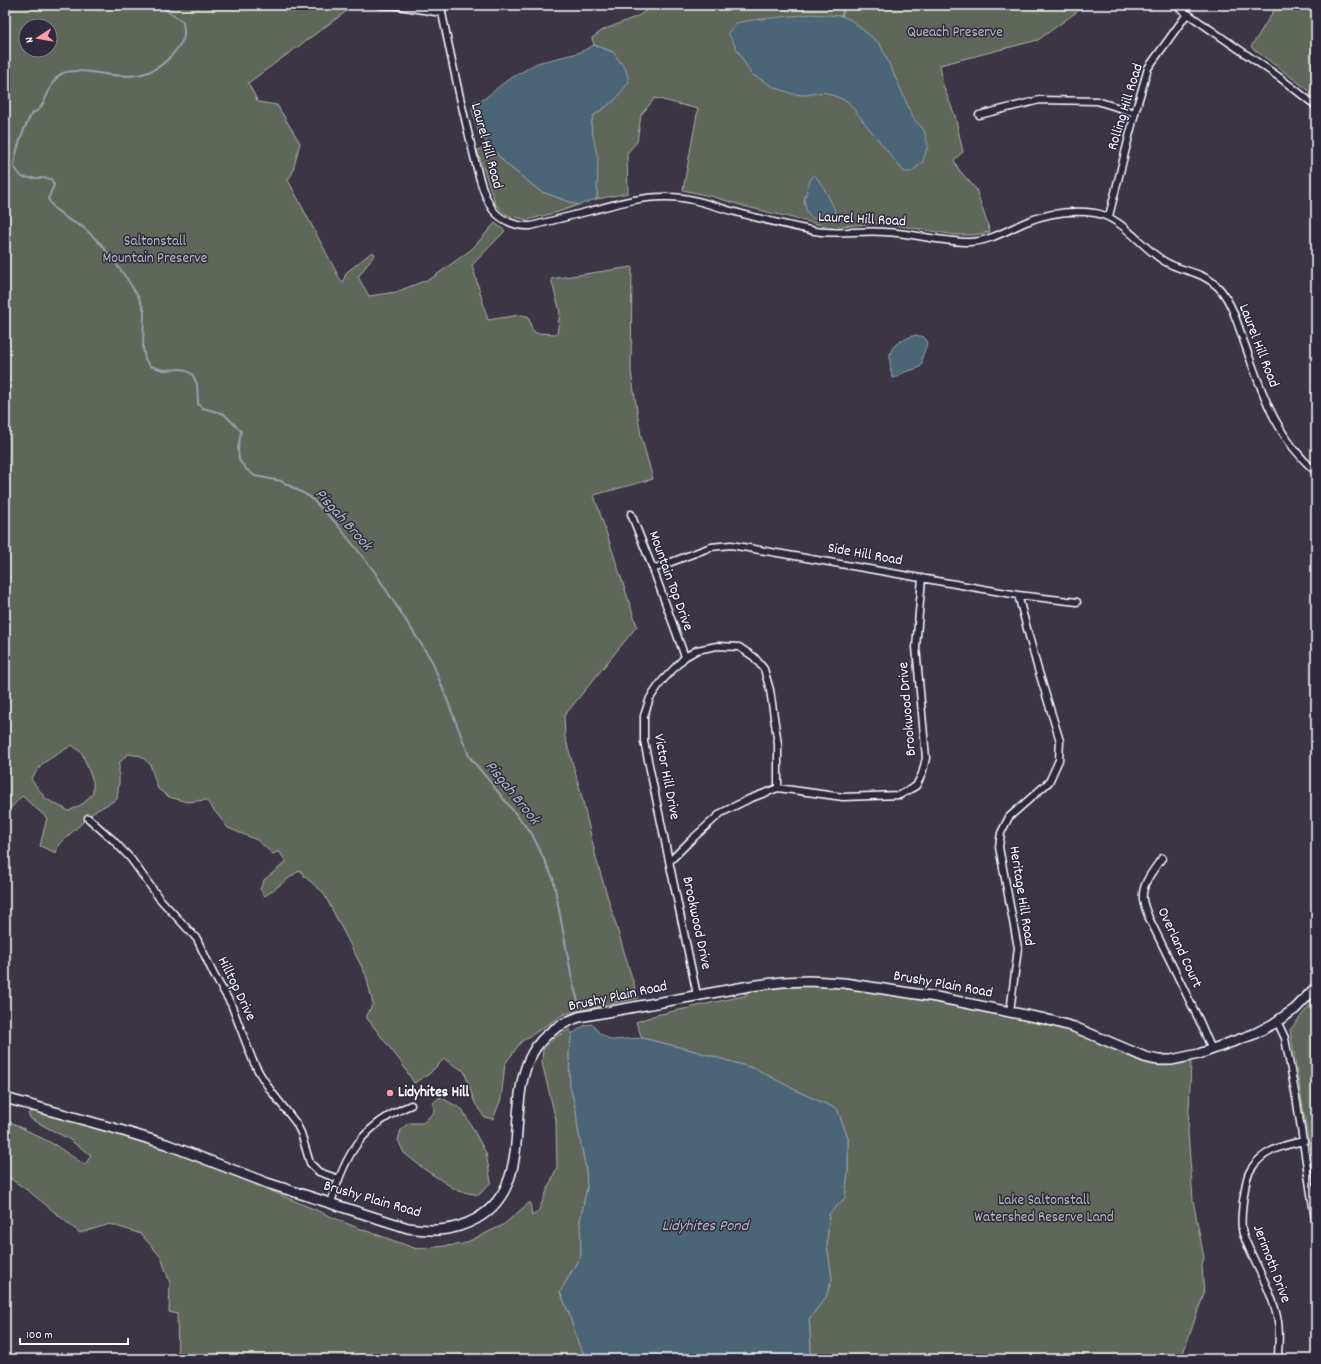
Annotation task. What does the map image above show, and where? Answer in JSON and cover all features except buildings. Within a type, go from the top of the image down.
[{"type":"main road","name":"Brushy Plain Road","points":[[5,1098],[166,1144],[267,1183],[408,1228],[432,1231],[454,1228],[480,1216],[502,1193],[512,1171],[523,1074],[527,1062],[542,1040],[560,1025],[579,1017],[750,986],[782,982],[813,981],[914,993],[1045,1019],[1074,1028],[1134,1053],[1163,1060],[1183,1059],[1254,1034],[1295,1009],[1316,987]]},
{"type":"street","points":[[381,5],[392,5],[442,13]]},
{"type":"street","name":"Laurel Hill Road","points":[[442,5],[442,13],[460,101],[477,168],[488,200],[494,210],[502,218],[516,225],[531,226],[628,201],[659,197],[681,197],[738,213],[816,231],[838,234],[886,232],[957,242],[974,242],[988,239],[1028,221],[1050,214],[1078,212],[1097,213],[1109,216],[1118,222],[1144,246],[1166,262],[1199,274],[1219,288],[1232,309],[1264,398],[1272,415],[1291,445],[1316,472]]},
{"type":"street","points":[[1175,5],[1279,77],[1316,106]]},
{"type":"street","name":"Rolling Hill Road","points":[[1109,216],[1148,68],[1188,14]]},
{"type":"street","points":[[979,115],[1040,100],[1097,101],[1135,113]]},
{"type":"street","name":"Mountain Top Drive","points":[[631,514],[653,569],[684,657]]},
{"type":"street","name":"Side Hill Road","points":[[653,569],[711,547],[731,545],[1018,595],[1077,602]]},
{"type":"street","name":"Brookwood Drive","points":[[697,995],[670,862],[690,841],[721,813],[749,799],[778,788],[843,797],[900,795],[916,786],[922,774],[926,758],[916,647],[922,578]]},
{"type":"street","name":"Heritage Hill Road","points":[[1010,1012],[1018,948],[999,847],[1001,833],[1009,817],[1049,782],[1059,760],[1060,741],[1037,666],[1018,595]]},
{"type":"street","name":"Victor Hill Drive","points":[[670,862],[644,741],[644,716],[650,698],[684,657],[697,650],[717,646],[739,647],[754,657],[764,669],[770,690],[778,744],[778,788]]},
{"type":"street","name":"Hilltop Drive","points":[[88,818],[113,840],[131,859],[159,898],[197,939],[231,1004],[260,1074],[271,1092],[296,1122],[310,1163],[319,1172],[339,1179]]},
{"type":"street","name":"Overland Court","points":[[1162,858],[1149,877],[1144,888],[1143,901],[1149,918],[1200,1022],[1212,1050]]},
{"type":"street","points":[[1277,1021],[1285,1038],[1304,1141],[1309,1186],[1316,1226]]},
{"type":"street","points":[[331,1203],[348,1158],[365,1134],[394,1112],[411,1105]]},
{"type":"street","name":"Jerimoth Drive","points":[[1278,1359],[1278,1322],[1265,1282],[1243,1234],[1241,1223],[1242,1210],[1249,1172],[1258,1160],[1268,1152],[1288,1144],[1304,1141]]},
{"type":"green space","name":"Saltonstall Mountain Preserve","points":[[5,5],[355,5],[248,83],[258,102],[277,105],[300,143],[292,174],[288,180],[342,283],[347,272],[372,252],[375,254],[358,277],[369,296],[396,292],[432,278],[472,249],[495,223],[505,231],[472,265],[488,320],[520,315],[528,316],[532,329],[536,333],[557,334],[560,312],[551,279],[632,267],[631,372],[641,436],[653,479],[594,495],[637,626],[564,716],[565,737],[580,789],[597,862],[638,998],[564,1014],[521,1042],[505,1064],[501,1099],[493,1119],[484,1117],[475,1103],[464,1071],[444,1059],[429,1074],[414,1083],[401,1062],[366,1017],[373,1004],[366,975],[323,892],[305,877],[300,870],[265,896],[260,889],[264,880],[286,862],[279,851],[273,854],[257,840],[228,828],[206,800],[187,802],[169,797],[158,789],[150,764],[141,756],[128,754],[119,763],[117,799],[94,812],[59,844],[56,853],[40,846],[47,818],[22,796],[5,814]],"holes":[[[72,745],[82,753],[93,781],[93,793],[84,803],[69,811],[46,799],[31,779],[43,763]]]},
{"type":"green space","name":"Queach Preserve","points":[[655,5],[1086,5],[1038,40],[940,65],[943,85],[955,116],[963,152],[954,160],[959,170],[976,189],[990,232],[974,235],[955,235],[883,223],[830,227],[683,190],[698,109],[655,98],[641,115],[637,142],[627,153],[628,193],[597,199],[597,183],[591,126],[593,116],[615,100],[613,52],[594,45],[592,38],[603,30],[638,16]]},
{"type":"green space","points":[[1274,5],[1316,5],[1316,96],[1251,47],[1276,7]]},
{"type":"green space","points":[[490,146],[506,164],[540,191],[578,205],[527,220],[507,215],[496,205],[477,150]]},
{"type":"green space","name":"Lake Saltonstall Watershed Reserve Land","points":[[813,986],[873,991],[962,1005],[1059,1027],[1139,1061],[1152,1065],[1162,1066],[1191,1062],[1188,1132],[1193,1200],[1204,1258],[1202,1265],[1204,1294],[1181,1359],[809,1359],[811,1348],[809,1319],[826,1297],[832,1279],[827,1245],[829,1214],[845,1198],[848,1171],[848,1138],[837,1109],[799,1092],[756,1069],[691,1050],[642,1038],[636,1022],[656,1015],[748,995],[742,992],[775,988]]},
{"type":"green space","points":[[1316,997],[1316,1191],[1290,1030]]},
{"type":"green space","points":[[570,1029],[572,1034],[569,1051],[570,1086],[576,1110],[578,1129],[586,1169],[587,1188],[580,1221],[581,1255],[560,1292],[569,1313],[578,1343],[587,1359],[178,1359],[177,1314],[169,1312],[170,1283],[161,1257],[141,1234],[110,1224],[80,1233],[30,1192],[5,1175],[5,1119],[55,1145],[85,1165],[91,1155],[67,1138],[31,1119],[28,1114],[33,1111],[157,1145],[239,1177],[353,1226],[417,1249],[463,1244],[503,1225],[530,1202],[532,1216],[538,1212],[557,1167],[556,1120],[542,1063],[543,1049],[556,1037]]},
{"type":"green space","points":[[440,1097],[462,1109],[486,1153],[491,1182],[479,1195],[458,1191],[424,1169],[404,1153],[398,1140],[401,1130],[408,1123],[423,1123],[434,1112],[433,1103]]},
{"type":"water","points":[[811,14],[842,16],[851,20],[880,44],[913,118],[924,130],[928,146],[922,163],[911,172],[904,172],[847,101],[824,92],[806,95],[793,94],[774,87],[751,74],[728,33],[736,23]]},
{"type":"water","points":[[594,45],[613,52],[626,70],[629,82],[615,100],[593,116],[591,126],[598,159],[597,199],[578,205],[540,191],[506,164],[479,134],[472,110],[474,102],[484,99],[506,81],[537,63],[578,53]]},
{"type":"water","points":[[814,175],[832,203],[835,211],[835,220],[813,218],[809,216],[804,200],[810,180]]},
{"type":"water","points":[[915,335],[925,338],[927,343],[922,358],[922,365],[918,368],[905,372],[896,378],[892,377],[890,368],[890,354],[892,349],[895,345]]},
{"type":"water","name":"Lidyhites Pond","points":[[593,1024],[599,1033],[611,1040],[642,1038],[691,1050],[756,1069],[799,1092],[837,1109],[848,1138],[848,1171],[845,1198],[829,1214],[827,1245],[832,1279],[826,1297],[809,1319],[811,1348],[809,1359],[587,1359],[578,1343],[569,1313],[560,1292],[581,1255],[580,1221],[587,1188],[586,1169],[578,1129],[576,1110],[570,1086],[569,1050],[572,1034],[585,1025]]},
{"type":"waterway","name":"Pisgah Brook","points":[[162,5],[166,10],[183,22],[184,37],[172,55],[154,70],[134,76],[77,71],[63,73],[55,79],[39,109],[33,113],[26,124],[18,147],[14,167],[22,177],[51,179],[54,185],[48,199],[54,208],[69,220],[83,227],[101,244],[125,276],[138,296],[144,310],[143,348],[145,359],[150,366],[163,370],[183,369],[192,374],[197,384],[198,404],[203,408],[224,414],[241,431],[238,449],[239,460],[246,469],[255,476],[281,481],[310,497],[336,523],[374,571],[432,661],[469,756],[532,834],[553,878],[573,984],[580,1008]]},
{"type":"waterway","points":[[842,16],[844,5]]},
{"type":"place","name":"Lidyhites Hill","points":[[390,1093]]}]
